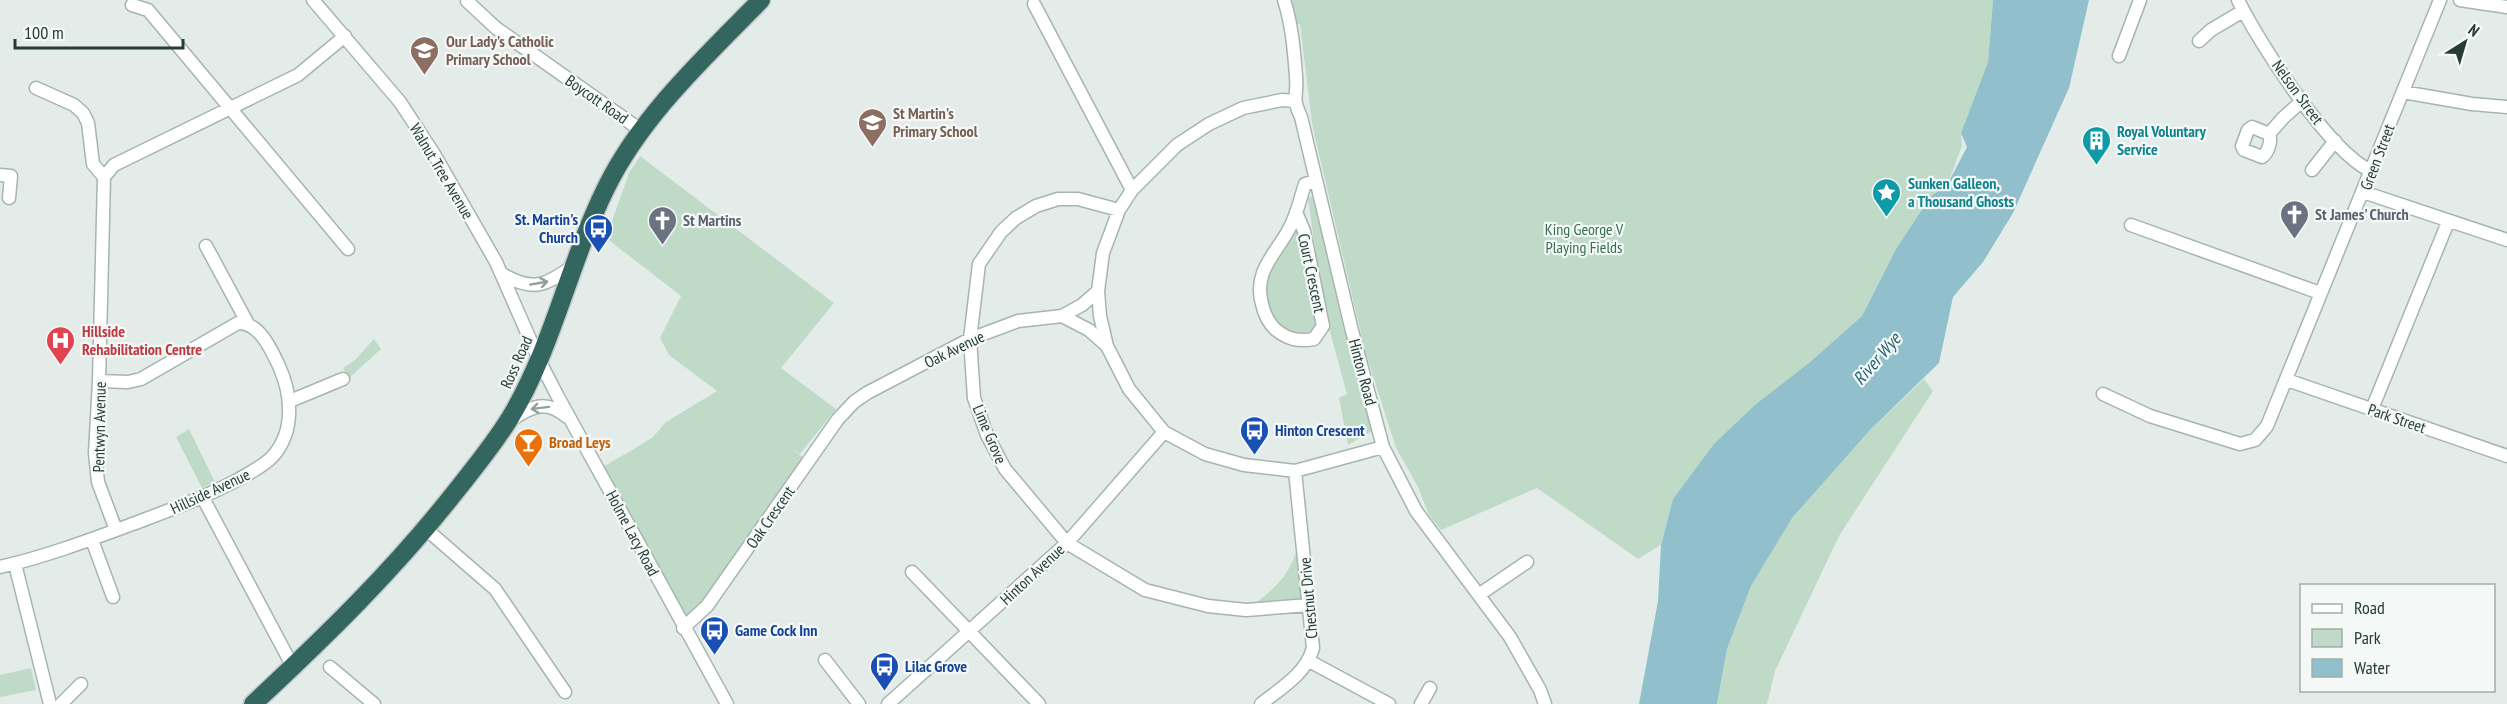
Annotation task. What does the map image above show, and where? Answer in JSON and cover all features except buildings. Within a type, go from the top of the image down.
[{"type":"highway","name":"Ross Road","points":[[253,704],[382,579],[426,529],[508,421],[540,362],[574,265],[606,187],[642,131],[677,88],[761,0]]},
{"type":"street","name":"Walnut Tree Avenue","points":[[313,0],[400,102],[419,130],[458,194],[502,274],[540,362]]},
{"type":"street","name":"Hinton Road","points":[[1284,0],[1292,26],[1297,86],[1294,101],[1301,117],[1352,332],[1383,447],[1416,510],[1510,637],[1540,690],[1545,704]]},
{"type":"street","points":[[2119,56],[2140,0]]},
{"type":"street","name":"Green Street","points":[[2103,394],[2150,416],[2240,444],[2255,440],[2267,426],[2440,0]]},
{"type":"street","points":[[2460,0],[2507,7]]},
{"type":"street","name":"Boycott Road","points":[[467,1],[496,28],[642,131]]},
{"type":"street","points":[[1034,4],[1132,190]]},
{"type":"street","points":[[132,5],[148,10],[231,106],[348,249]]},
{"type":"street","points":[[2199,41],[2241,5]]},
{"type":"street","name":"Nelson Street","points":[[2241,5],[2302,101],[2335,141],[2360,166],[2371,171]]},
{"type":"street","points":[[36,88],[74,105],[83,113],[88,123],[93,164],[104,177],[114,165],[298,75],[345,36]]},
{"type":"street","points":[[2403,92],[2472,104],[2507,106]]},
{"type":"street","points":[[1294,101],[1282,100],[1244,108],[1209,124],[1177,145],[1132,190],[1119,210],[1103,253],[1098,291],[1100,316],[1107,346],[1129,389],[1164,432],[1205,454],[1244,465],[1295,471],[1383,447]]},
{"type":"street","points":[[2269,134],[2302,101]]},
{"type":"street","points":[[2312,170],[2335,141]]},
{"type":"street","points":[[0,175],[11,176],[9,198]]},
{"type":"street","name":"Pentwyn Avenue","points":[[104,177],[96,467],[98,482],[116,530]]},
{"type":"street","name":"Court Crescent","points":[[1296,212],[1304,231],[1323,326],[1314,339],[1304,341],[1294,340],[1273,327],[1267,319],[1260,296],[1260,281],[1263,268],[1289,229],[1305,184],[1316,181]]},
{"type":"street","points":[[2363,192],[2507,240]]},
{"type":"street","name":"Lime Grove","points":[[1119,210],[1078,199],[1058,199],[1036,206],[1016,218],[1001,232],[980,264],[970,339],[974,398],[987,435],[1005,469],[1067,543],[1145,590],[1208,606],[1246,610],[1309,605]]},
{"type":"street","points":[[2372,409],[2448,222]]},
{"type":"street","points":[[2131,225],[2320,293]]},
{"type":"street","name":"Hillside Avenue","points":[[0,567],[92,540],[203,498],[260,468],[282,444],[288,425],[290,401],[286,383],[277,363],[255,327],[246,322],[206,246]]},
{"type":"street","points":[[502,274],[521,285],[538,285],[554,279],[574,265]]},
{"type":"street","name":"Oak Avenue","points":[[854,402],[970,339],[1018,321],[1062,316],[1082,305],[1098,291]]},
{"type":"street","points":[[1062,316],[1089,330],[1107,346]]},
{"type":"street","points":[[99,381],[128,382],[141,379],[238,323],[246,322]]},
{"type":"street","name":"Holme Lacy Road","points":[[540,362],[607,482],[683,628],[727,704]]},
{"type":"street","points":[[290,401],[343,380]]},
{"type":"street","name":"Park Street","points":[[2287,380],[2507,456]]},
{"type":"street","name":"Oak Crescent","points":[[683,628],[707,606],[838,419],[854,402]]},
{"type":"street","points":[[508,421],[522,412],[541,406],[558,409],[571,420]]},
{"type":"street","name":"Hinton Avenue","points":[[888,704],[1067,543],[1164,432]]},
{"type":"street","name":"Chestnut Drive","points":[[1262,704],[1301,671],[1309,661],[1312,648],[1295,471]]},
{"type":"street","points":[[203,498],[293,667]]},
{"type":"street","points":[[426,529],[495,589],[565,692]]},
{"type":"street","points":[[92,540],[113,597]]},
{"type":"street","points":[[1480,594],[1527,562]]},
{"type":"street","points":[[15,564],[50,704]]},
{"type":"street","points":[[912,572],[1039,704]]},
{"type":"street","points":[[825,660],[859,704]]},
{"type":"street","points":[[1309,661],[1389,704]]},
{"type":"street","points":[[330,667],[374,704]]},
{"type":"street","points":[[61,704],[81,684]]},
{"type":"street","points":[[1421,704],[1430,688]]},
{"type":"green space","name":"King George V Playing Fields","points":[[1284,0],[1993,0],[1988,62],[1961,133],[1962,146],[1947,186],[1930,197],[1896,249],[1862,316],[1810,362],[1756,404],[1673,499],[1661,545],[1638,559],[1537,488],[1441,530],[1429,515],[1418,487],[1396,448],[1365,351],[1312,124],[1300,24],[1292,26]]},
{"type":"green space","points":[[640,156],[834,303],[781,368],[836,409],[800,454],[793,449],[808,462],[683,628],[599,469],[653,437],[666,422],[717,391],[669,355],[660,338],[681,296],[606,238],[629,173]]},
{"type":"green space","points":[[1312,196],[1372,431],[1348,445],[1339,398],[1347,394],[1324,310],[1308,199]]},
{"type":"green space","points":[[1294,231],[1301,232],[1317,328],[1306,336],[1297,338],[1280,326],[1270,313],[1265,300],[1264,288],[1275,260]]},
{"type":"green space","points":[[374,339],[381,349],[348,379],[343,368],[355,360]]},
{"type":"green space","points":[[1924,379],[1933,391],[1839,536],[1775,671],[1767,704],[1717,704],[1727,649],[1751,586],[1792,517],[1870,430]]},
{"type":"green space","points":[[189,429],[215,482],[202,488],[176,437]]},
{"type":"green space","points":[[1303,532],[1309,605],[1246,610],[1269,593],[1289,569]]},
{"type":"green space","points":[[31,668],[36,690],[0,697],[0,675]]},
{"type":"water","name":"River Wye","points":[[1993,0],[2089,0],[2069,88],[2013,213],[1983,262],[1953,297],[1939,363],[1870,430],[1792,518],[1751,586],[1727,649],[1717,704],[1639,704],[1658,601],[1661,545],[1673,499],[1714,444],[1756,404],[1810,362],[1862,316],[1896,249],[1930,197],[1947,185],[1967,147],[1961,133],[1988,62]]},
{"type":"place","name":"Our Lady's Catholic Primary School","points":[[425,76]]},
{"type":"place","name":"St Martin's Primary School","points":[[872,148]]},
{"type":"place","name":"Royal Voluntary Service","points":[[2096,166]]},
{"type":"place","name":"Sunken Galleon, a Thousand Ghosts","points":[[1887,218]]},
{"type":"place","name":"St James' Church","points":[[2294,240]]},
{"type":"place","name":"St Martins","points":[[662,246]]},
{"type":"place","name":"St. Martin's Church","points":[[599,254]]},
{"type":"place","name":"Hillside Rehabilitation Centre","points":[[61,366]]},
{"type":"place","name":"Hinton Crescent","points":[[1254,456]]},
{"type":"place","name":"Broad Leys","points":[[528,468]]},
{"type":"place","name":"Game Cock Inn","points":[[714,656]]},
{"type":"place","name":"Lilac Grove","points":[[884,692]]}]
